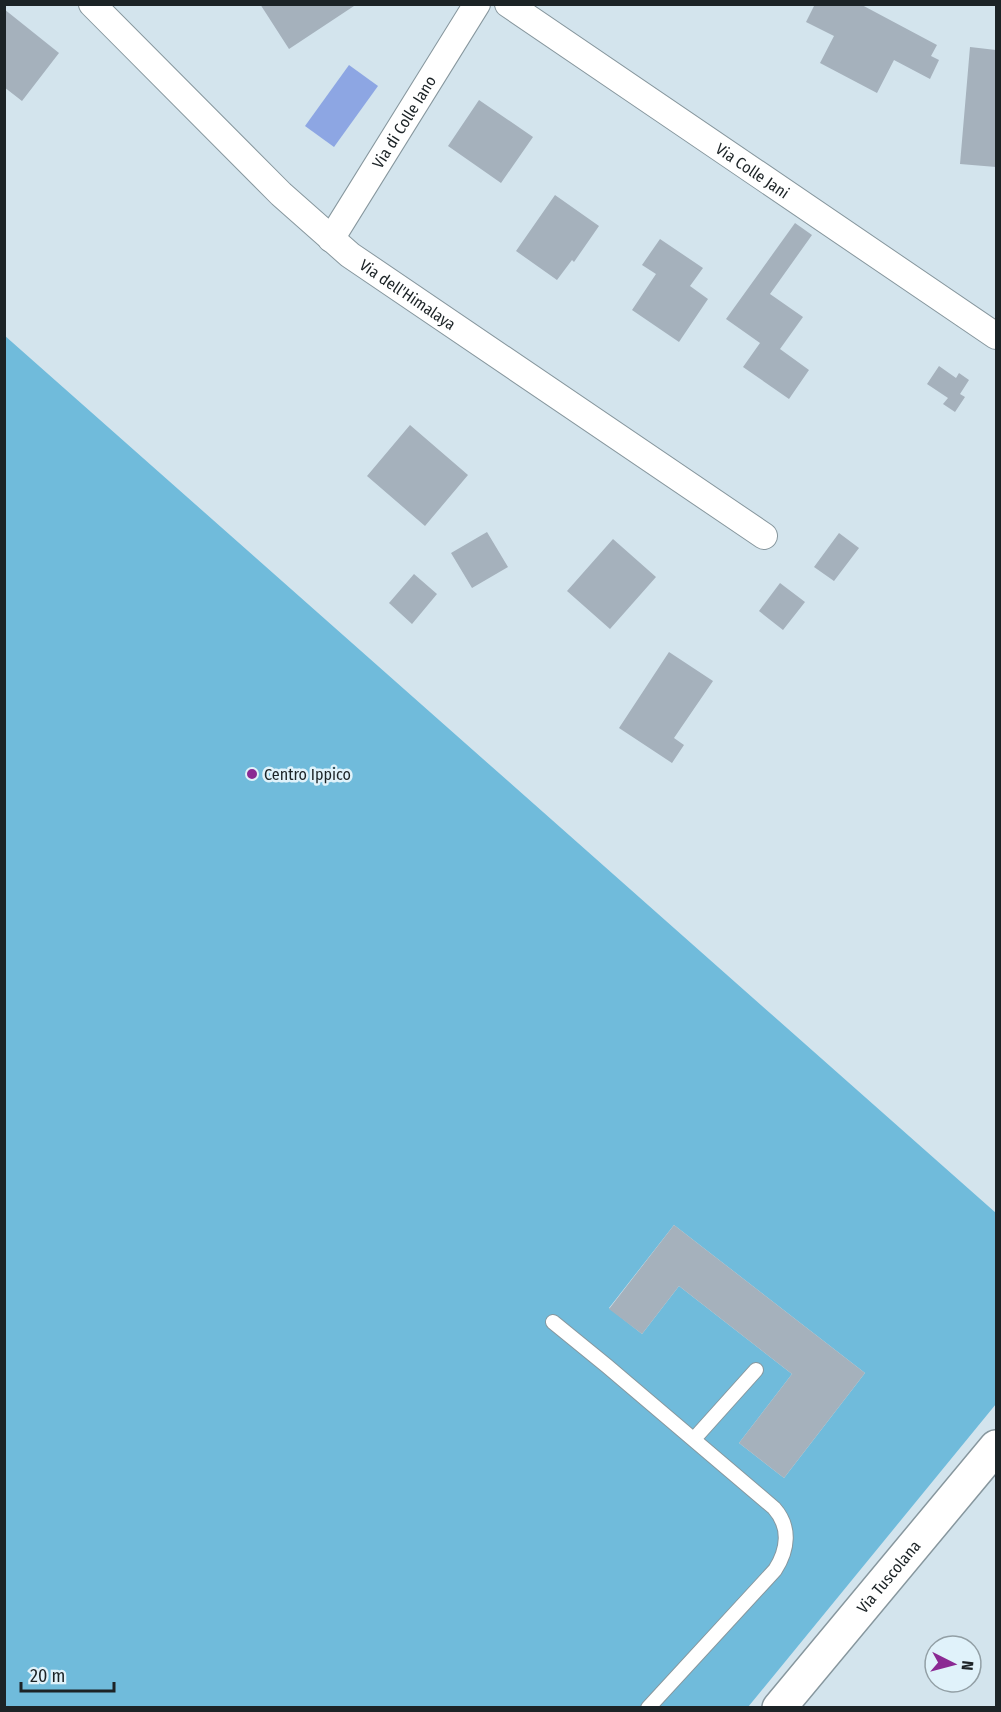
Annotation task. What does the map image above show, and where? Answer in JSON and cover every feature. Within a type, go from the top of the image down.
[{"type":"main road","name":"Via Tuscolana","points":[[779,1707],[996,1447]]},
{"type":"street","name":"Via dell'Himalaya","points":[[93,4],[264,177],[331,240],[370,270],[764,536]]},
{"type":"street","name":"Via di Colle Iano","points":[[331,240],[477,4]]},
{"type":"street","name":"Via Colle Jani","points":[[508,4],[996,336]]},
{"type":"lane","points":[[553,1322],[780,1515],[785,1526],[785,1548],[775,1570],[648,1707]]},
{"type":"lane","points":[[694,1440],[756,1370]]},
{"type":"shaded area","points":[[349,65],[378,86],[334,147],[305,126]]},
{"type":"shaded area","name":"Centro Ippico","points":[[4,335],[996,1213],[996,1404],[748,1707],[5,1707]],"holes":[[[674,1225],[865,1373],[784,1478],[739,1443],[792,1374],[679,1286],[642,1334],[609,1308]]]},
{"type":"building","points":[[260,4],[357,4],[289,49]]},
{"type":"building","points":[[815,4],[860,4],[937,45],[931,56],[939,60],[930,79],[894,60],[877,93],[820,63],[834,36],[806,22]]},
{"type":"building","points":[[4,9],[59,53],[22,101],[4,87]]},
{"type":"building","points":[[970,47],[996,50],[996,167],[960,164]]},
{"type":"building","points":[[479,100],[533,137],[501,183],[448,146]]},
{"type":"building","points":[[555,195],[599,226],[574,262],[572,260],[557,280],[516,251]]},
{"type":"building","points":[[795,223],[812,235],[770,294],[803,317],[780,349],[809,370],[789,399],[743,367],[760,343],[726,319]]},
{"type":"building","points":[[660,239],[703,268],[690,286],[708,299],[679,342],[632,310],[656,274],[642,265]]},
{"type":"building","points":[[939,366],[956,378],[959,373],[969,380],[960,394],[965,397],[955,412],[943,404],[948,398],[927,384]]},
{"type":"building","points":[[410,425],[468,475],[425,526],[367,476]]},
{"type":"building","points":[[487,532],[508,567],[472,588],[451,553]]},
{"type":"building","points":[[839,533],[859,548],[834,581],[814,567]]},
{"type":"building","points":[[613,539],[656,577],[610,629],[567,591]]},
{"type":"building","points":[[414,574],[437,594],[412,624],[389,603]]},
{"type":"building","points":[[780,583],[805,602],[783,630],[759,611]]},
{"type":"building","points":[[669,652],[713,681],[674,738],[684,745],[672,763],[619,728]]},
{"type":"building","points":[[674,1225],[865,1373],[784,1478],[739,1443],[792,1374],[679,1286],[642,1334],[609,1309]]},
{"type":"place","name":"Centro Ippico","points":[[252,774]]}]
